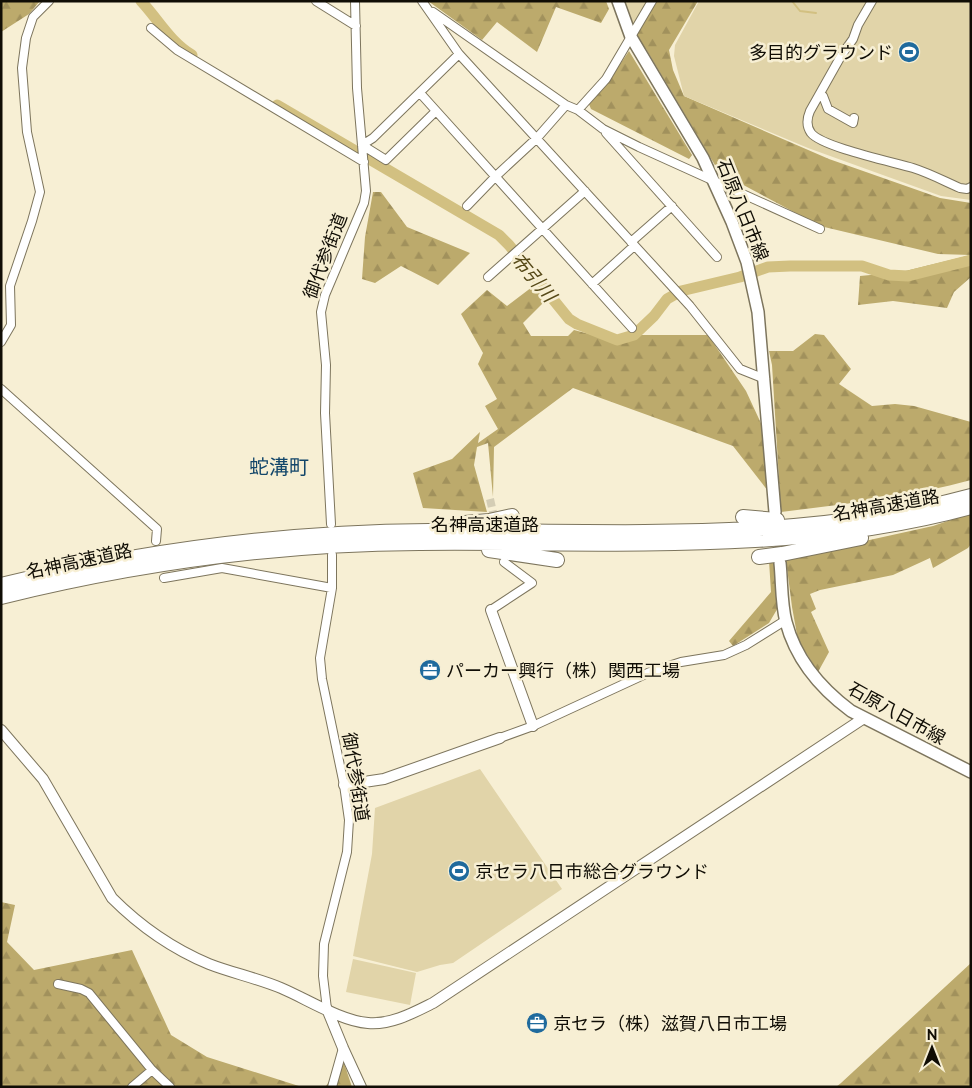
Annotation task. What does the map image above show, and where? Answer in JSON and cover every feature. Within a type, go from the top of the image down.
[{"type":"highway","name":"名神高速道路","points":[[1,585],[55,572],[171,551],[254,541],[344,534],[427,531],[619,532],[753,528],[813,524],[916,509],[971,496]]},
{"type":"highway","name":"名神高速道路","points":[[1,597],[113,572],[246,552],[416,543],[620,543],[754,540],[800,537],[872,528],[971,509]]},
{"type":"highway","points":[[759,557],[893,531],[971,509]]},
{"type":"highway","points":[[344,534],[488,521],[512,516]]},
{"type":"highway","points":[[743,517],[782,520],[797,519],[813,524]]},
{"type":"highway","points":[[416,543],[429,546],[471,548],[557,560]]},
{"type":"main road","name":"石原八日市線","points":[[618,1],[631,37],[703,158],[732,222],[750,273],[758,312],[775,512]]},
{"type":"main road","name":"石原八日市線","points":[[780,564],[786,620],[792,640],[807,669],[833,698],[864,718],[971,772]]},
{"type":"street","points":[[1,342],[11,324],[10,286],[40,192],[27,132],[22,68],[26,38],[34,17],[49,1]]},
{"type":"street","points":[[316,1],[356,26]]},
{"type":"street","name":"御代参街道","points":[[331,524],[325,413],[326,365],[321,312],[325,295],[364,203],[366,191],[354,1]]},
{"type":"street","points":[[418,1],[603,129],[717,258]]},
{"type":"street","points":[[422,1],[459,54],[678,293],[740,369],[764,379]]},
{"type":"street","points":[[578,110],[606,78],[652,1]]},
{"type":"street","points":[[872,1],[858,25],[853,39],[841,56],[810,111],[807,120],[812,134],[845,150],[915,169],[960,188],[967,189],[971,187]]},
{"type":"street","points":[[151,28],[177,50],[363,154],[386,160],[436,111]]},
{"type":"street","points":[[363,154],[373,138],[459,54]]},
{"type":"street","points":[[420,94],[632,328]]},
{"type":"street","points":[[820,95],[824,96],[828,109],[853,123],[854,118]]},
{"type":"street","points":[[467,206],[496,176],[538,138],[566,105]]},
{"type":"street","points":[[603,129],[820,229]]},
{"type":"street","points":[[488,277],[585,191]]},
{"type":"street","points":[[592,284],[672,206]]},
{"type":"street","points":[[1,389],[156,529],[156,541]]},
{"type":"street","name":"御代参街道","points":[[332,555],[332,588],[323,639],[321,665],[324,698],[344,785],[348,820],[347,852],[324,944],[323,976],[328,1009],[361,1087]]},
{"type":"street","points":[[504,562],[532,583],[491,610],[533,726]]},
{"type":"street","points":[[164,578],[222,568],[332,588]]},
{"type":"street","points":[[344,785],[384,779],[533,726],[650,672],[681,662],[724,655],[746,645],[786,620]]},
{"type":"street","points":[[1,730],[43,779],[112,898],[127,913],[162,939],[209,964],[279,987],[328,1009],[346,1020],[369,1023],[403,1017],[433,1003],[864,718]]},
{"type":"street","points":[[58,984],[81,989],[89,993],[152,1070],[170,1087]]},
{"type":"street","points":[[332,1087],[343,1048]]},
{"type":"street","points":[[132,1087],[152,1070]]},
{"type":"green space","points":[[1,1],[40,1],[29,14],[1,32]]},
{"type":"green space","points":[[428,1],[606,1],[609,9],[601,23],[556,7],[537,52],[497,22],[482,40]]},
{"type":"green space","points":[[655,1],[698,1],[669,50],[673,70],[684,96],[829,159],[940,198],[971,203],[971,255],[938,254],[820,226],[719,172],[646,49],[635,36]]},
{"type":"green space","points":[[629,51],[692,155],[689,159],[591,109],[588,102],[608,82]]},
{"type":"green space","points":[[373,192],[381,192],[407,227],[470,253],[438,285],[401,266],[375,283],[362,279],[365,237]]},
{"type":"green space","points":[[971,255],[971,277],[954,292],[947,308],[893,301],[858,305],[860,276],[901,272]]},
{"type":"green space","points":[[536,284],[547,299],[523,323],[531,336],[568,336],[574,330],[624,343],[641,335],[708,335],[746,391],[765,432],[768,491],[733,446],[573,388],[494,447],[493,497],[488,443],[477,447],[474,465],[487,512],[423,508],[413,473],[452,459],[480,432],[478,443],[498,429],[485,406],[497,399],[478,364],[483,353],[461,314],[487,290],[507,306]]},
{"type":"green space","points":[[815,334],[824,335],[851,369],[839,384],[872,406],[895,404],[914,406],[971,422],[971,480],[901,495],[781,512],[772,365],[769,351],[793,351]]},
{"type":"green space","points":[[971,513],[971,544],[968,548],[933,568],[930,558],[893,575],[820,590],[810,594],[816,609],[811,612],[829,652],[818,672],[798,640],[786,560],[933,526]]},
{"type":"green space","points":[[769,561],[775,561],[779,606],[769,623],[733,646],[729,641],[771,592]]},
{"type":"green space","points":[[1,902],[15,905],[7,942],[34,970],[132,950],[171,1035],[207,1057],[302,1087],[1,1087]]},
{"type":"green space","points":[[971,963],[971,1087],[836,1087],[841,1083]]},
{"type":"green space","points":[[344,1063],[352,1087],[325,1087]]},
{"type":"shaded area","points":[[623,1],[651,1],[633,29]]},
{"type":"shaded area","points":[[699,1],[971,1],[971,200],[941,196],[808,148],[684,96],[674,56],[675,45]]},
{"type":"shaded area","name":"京セラ八日市総合グラウンド","points":[[480,769],[562,889],[453,963],[417,972],[353,956],[372,854],[375,808]]},
{"type":"shaded area","points":[[353,959],[416,973],[410,1005],[346,992]]},
{"type":"waterway","name":"布引川","points":[[141,1],[177,44],[192,55]]},
{"type":"waterway","points":[[792,1],[800,11],[816,13]]},
{"type":"waterway","name":"布引川","points":[[277,105],[499,235],[569,319],[617,340],[634,335],[654,316],[667,299],[681,291],[740,277],[768,267],[862,266],[889,275],[908,276],[971,260]]},
{"type":"tunnel","points":[[490,499],[495,521]]},
{"type":"place","name":"多目的グラウンド","points":[[909,52]]},
{"type":"place","name":"パーカー興行（株）関西工場","points":[[430,670]]},
{"type":"place","name":"京セラ八日市総合グラウンド","points":[[459,871]]},
{"type":"place","name":"京セラ（株）滋賀八日市工場","points":[[537,1023]]},
{"type":"district","name":"蛇溝町","points":[[279,467]]}]
